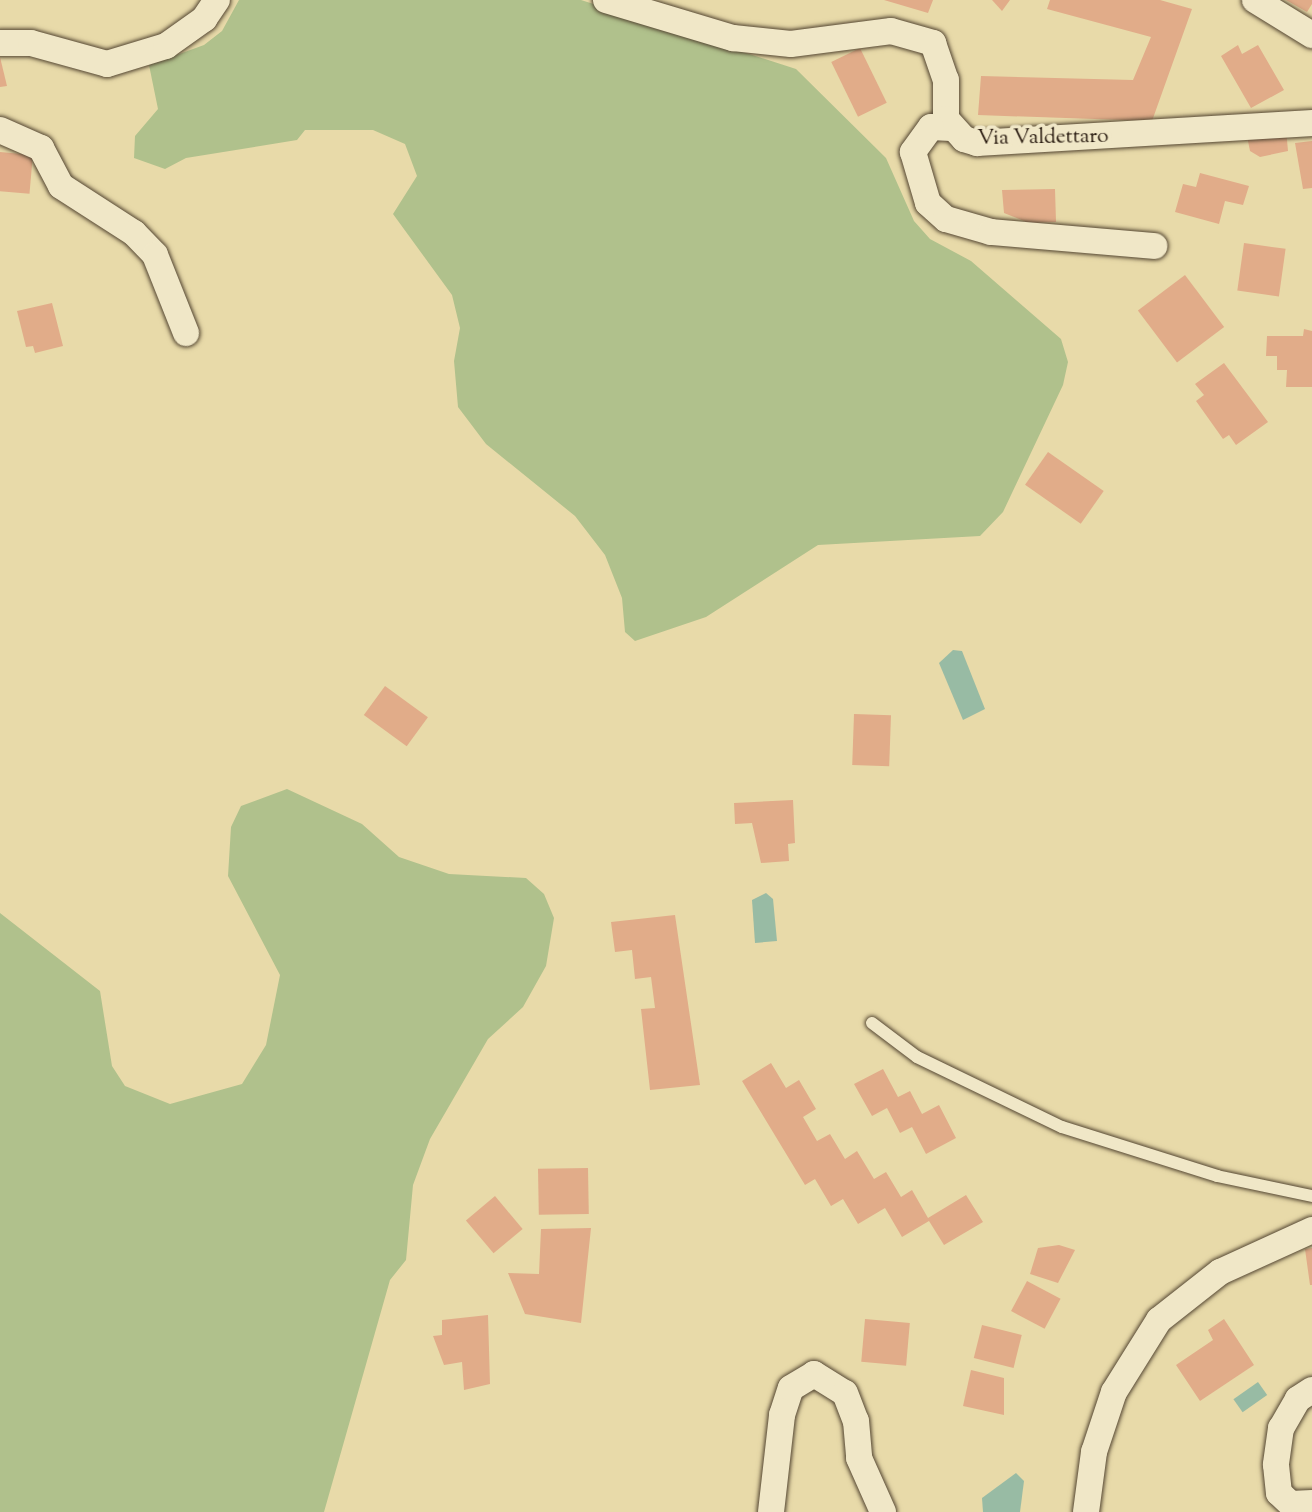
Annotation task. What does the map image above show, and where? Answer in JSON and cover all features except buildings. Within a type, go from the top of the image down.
[{"type":"street","points":[[0,43],[32,43],[107,64],[166,46],[204,19],[217,0]]},
{"type":"street","name":"Via Valdettaro","points":[[606,0],[733,38],[791,44],[865,32],[910,34],[933,43],[942,61],[951,128],[964,139],[993,144],[1312,123]]},
{"type":"street","points":[[1255,0],[1312,35]]},
{"type":"street","points":[[951,128],[930,127],[913,152],[928,203],[946,219],[990,232],[1044,232],[1154,246]]},
{"type":"street","points":[[0,131],[41,148],[61,186],[134,233],[155,255],[186,332]]},
{"type":"street","points":[[1086,1512],[1094,1452],[1114,1392],[1159,1320],[1220,1272],[1312,1230]]},
{"type":"street","points":[[771,1512],[782,1415],[791,1388],[814,1374],[845,1393],[856,1421],[859,1458],[883,1512]]},
{"type":"street","points":[[1312,1390],[1298,1399],[1281,1429],[1276,1465],[1279,1493],[1291,1504],[1312,1503]]},
{"type":"lane","points":[[872,1023],[918,1057],[1062,1127],[1217,1176],[1312,1196]]},
{"type":"shaded area","points":[[239,0],[581,0],[796,69],[886,158],[914,221],[930,239],[971,261],[1061,339],[1068,362],[1063,385],[1003,512],[980,536],[818,545],[706,617],[635,641],[625,632],[622,598],[605,555],[575,516],[486,444],[458,407],[454,361],[460,328],[452,295],[393,214],[417,176],[405,144],[373,130],[305,130],[297,140],[186,158],[165,169],[134,158],[135,136],[158,109],[149,65],[204,45],[222,31]]},
{"type":"shaded area","points":[[953,650],[962,651],[985,709],[963,720],[939,663]]},
{"type":"shaded area","points":[[287,789],[362,824],[399,857],[449,874],[526,878],[544,894],[554,918],[546,966],[523,1007],[488,1039],[430,1139],[413,1185],[406,1260],[390,1280],[324,1512],[0,1512],[0,913],[100,991],[112,1066],[125,1086],[170,1104],[242,1084],[266,1045],[280,975],[228,876],[231,827],[241,806]]},
{"type":"shaded area","points":[[766,893],[773,899],[777,941],[755,943],[752,900]]},
{"type":"shaded area","points":[[1258,1382],[1267,1395],[1243,1412],[1233,1399]]},
{"type":"shaded area","points":[[1016,1473],[1024,1481],[1020,1512],[983,1512],[982,1498]]}]
